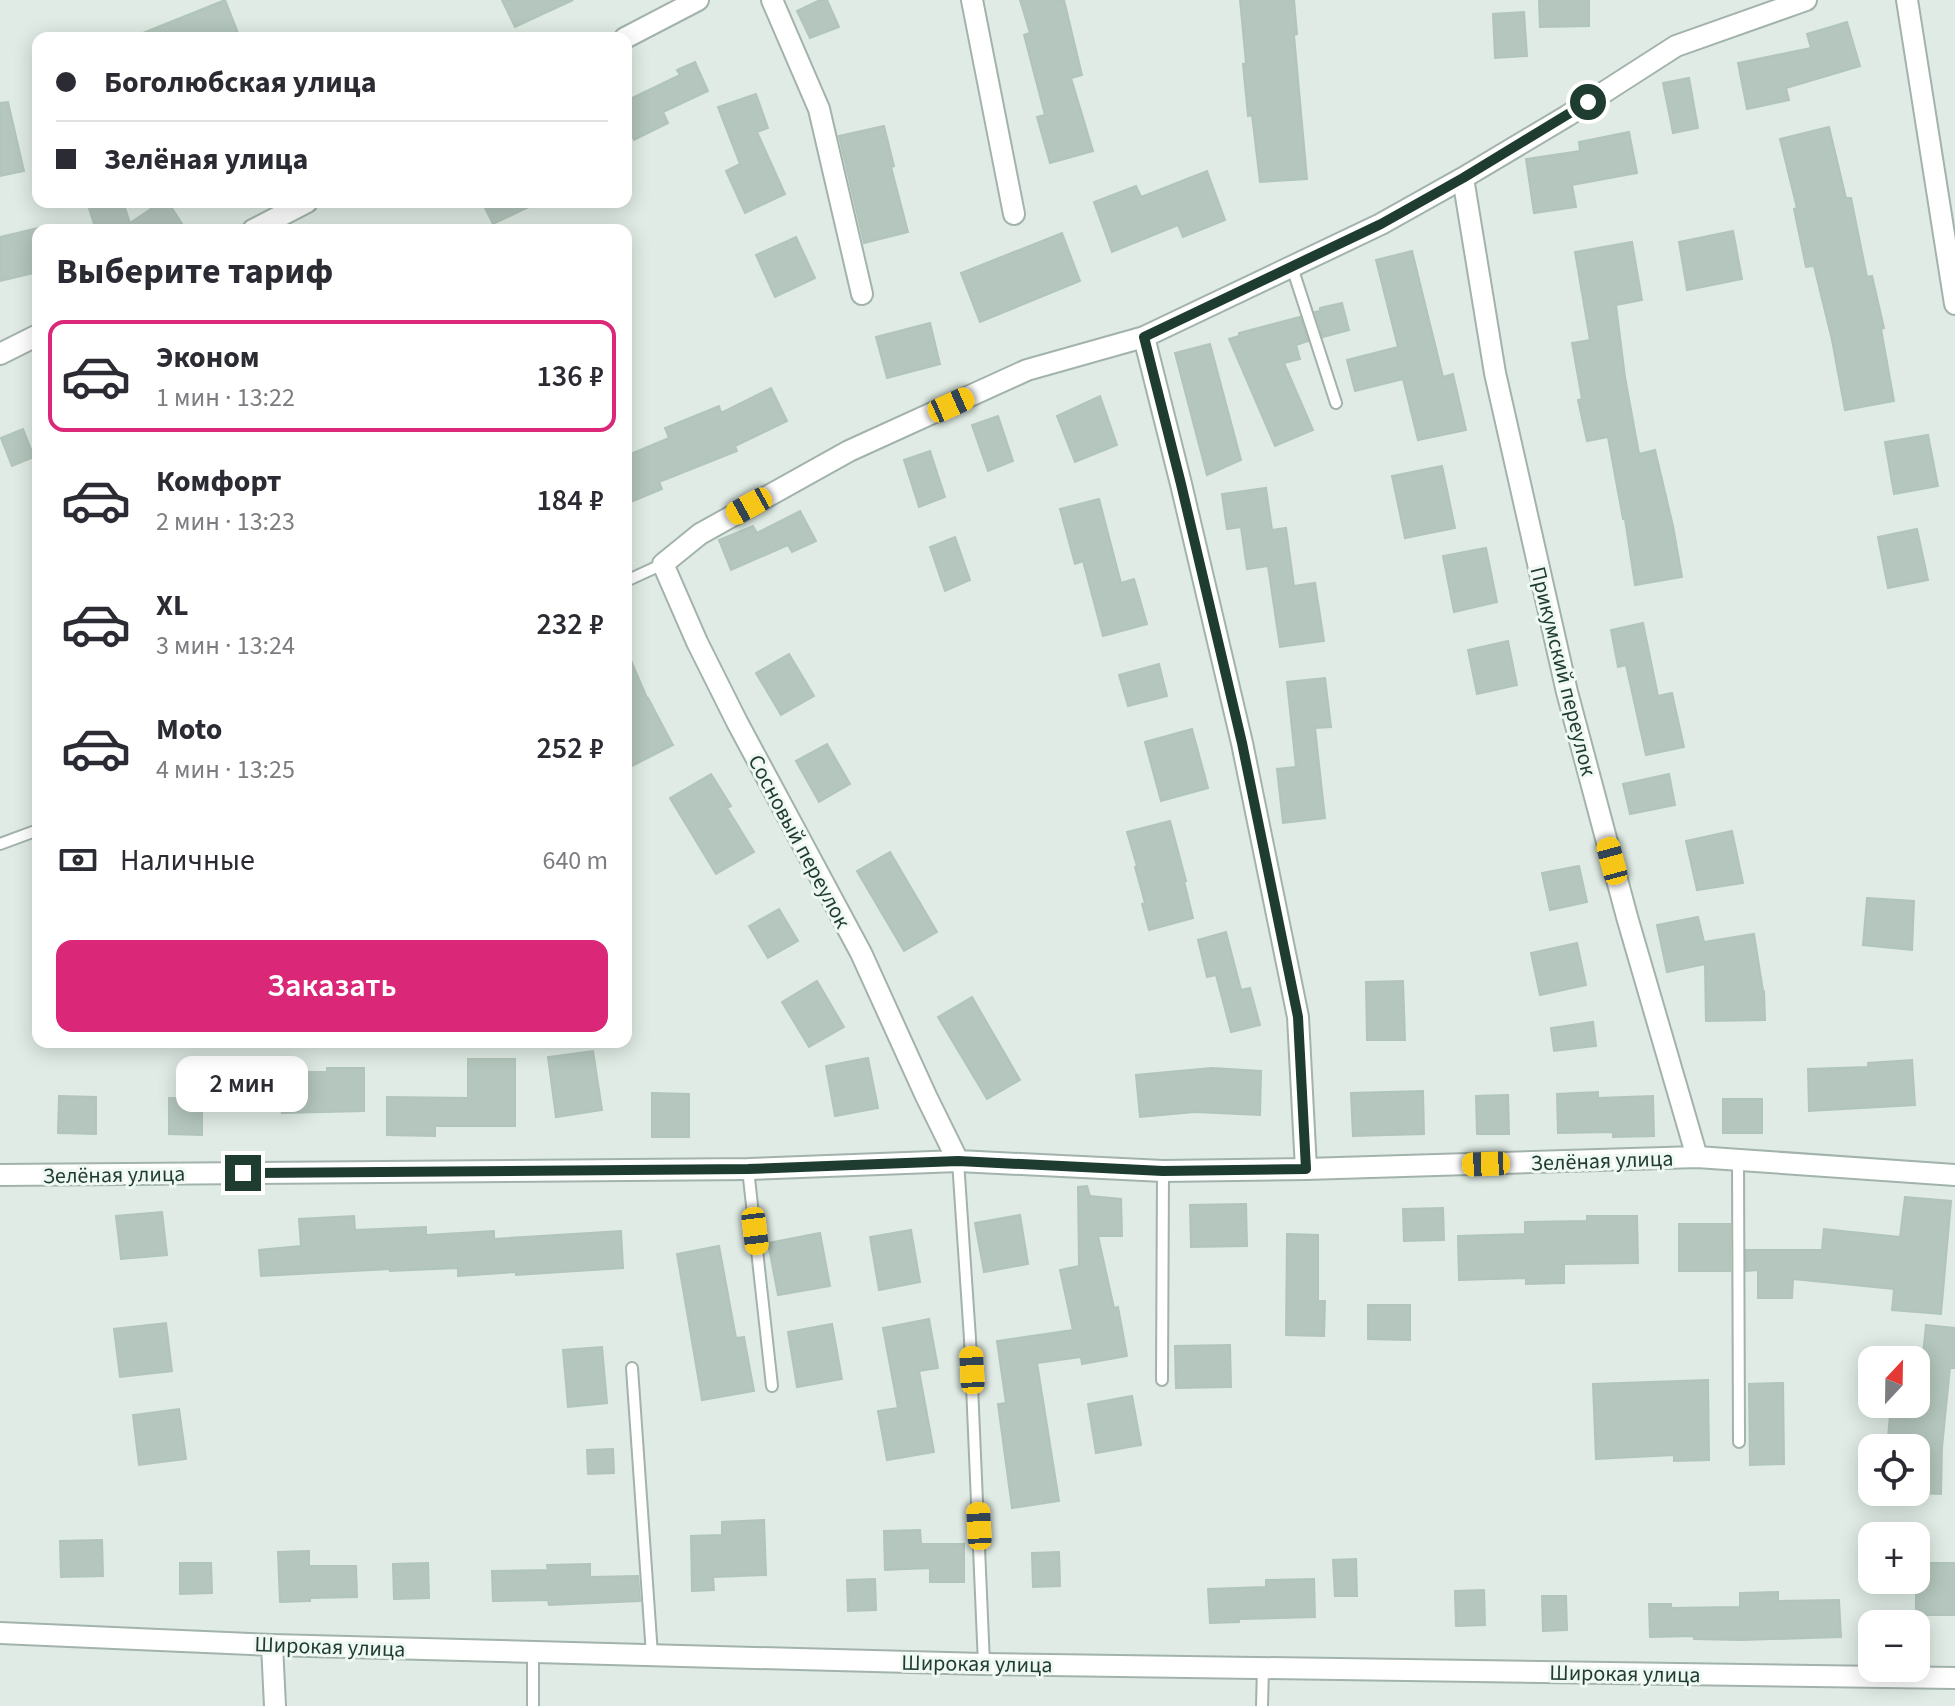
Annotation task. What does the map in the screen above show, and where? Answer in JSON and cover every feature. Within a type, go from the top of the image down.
[{"type":"street","points":[[632,34],[698,0]]},
{"type":"street","points":[[772,0],[819,109],[862,294]]},
{"type":"street","points":[[972,0],[1014,214]]},
{"type":"street","points":[[663,564],[700,534],[849,451],[1027,370],[1144,337],[1381,224],[1567,116],[1676,46],[1806,0]]},
{"type":"street","points":[[1907,0],[1950,240],[1955,304]]},
{"type":"street","name":"Прикумский переулок","points":[[1463,178],[1495,373],[1567,692],[1627,917],[1697,1157]]},
{"type":"street","points":[[265,224],[295,208]]},
{"type":"street","points":[[1144,337],[1242,743],[1298,1017],[1306,1169]]},
{"type":"street","points":[[0,354],[32,338]]},
{"type":"street","name":"Сосновый переулок","points":[[663,564],[737,722],[861,953],[958,1161]]},
{"type":"street","name":"Зелёная улица","points":[[0,1175],[748,1169],[958,1161],[1163,1171],[1697,1157],[1955,1175]]},
{"type":"street","name":"Широкая улица","points":[[0,1633],[272,1645],[984,1664],[1955,1678]]},
{"type":"street","points":[[272,1645],[275,1706]]},
{"type":"lane","points":[[1292,267],[1336,403]]},
{"type":"lane","points":[[632,578],[663,564]]},
{"type":"lane","points":[[0,844],[32,832]]},
{"type":"lane","points":[[1738,1159],[1739,1442]]},
{"type":"lane","points":[[958,1161],[971,1355],[984,1664]]},
{"type":"lane","points":[[748,1169],[772,1386]]},
{"type":"lane","points":[[1162,1380],[1163,1171]]},
{"type":"lane","points":[[632,1368],[652,1655]]},
{"type":"lane","points":[[533,1652],[533,1706]]},
{"type":"lane","points":[[1262,1706],[1263,1667]]},
{"type":"building","points":[[225,0],[238,32],[145,32]]},
{"type":"building","points":[[502,0],[573,0],[515,27]]},
{"type":"building","points":[[820,0],[827,0],[839,27],[810,38],[797,11]]},
{"type":"building","points":[[1020,0],[1064,0],[1082,75],[1071,78],[1093,151],[1050,163],[1037,117],[1045,115],[1024,35],[1030,33]]},
{"type":"building","points":[[1240,0],[1294,0],[1297,34],[1294,35],[1307,179],[1260,182],[1252,115],[1248,116]]},
{"type":"building","points":[[1539,0],[1589,0],[1589,26],[1540,27]]},
{"type":"building","points":[[1524,12],[1527,56],[1495,58],[1493,14]]},
{"type":"building","points":[[1847,22],[1860,66],[1786,88],[1789,100],[1747,109],[1738,63],[1811,48],[1807,34]]},
{"type":"building","points":[[695,62],[708,91],[663,112],[668,123],[634,140],[632,98],[680,75],[677,70]]},
{"type":"building","points":[[1689,78],[1698,128],[1673,133],[1663,83]]},
{"type":"building","points":[[756,94],[768,128],[757,132],[785,194],[745,213],[726,171],[740,164],[718,107]]},
{"type":"building","points":[[8,102],[24,171],[0,176],[0,103]]},
{"type":"building","points":[[884,126],[908,232],[864,243],[839,136]]},
{"type":"building","points":[[1829,127],[1846,198],[1851,198],[1867,277],[1872,276],[1884,328],[1881,329],[1894,401],[1845,410],[1814,266],[1806,267],[1794,209],[1797,208],[1780,139]]},
{"type":"building","points":[[1629,132],[1637,173],[1572,185],[1576,207],[1534,213],[1526,159],[1580,151],[1579,142]]},
{"type":"building","points":[[1207,171],[1225,220],[1183,237],[1178,225],[1112,252],[1094,202],[1136,186],[1141,197]]},
{"type":"building","points":[[89,208],[125,208],[130,223],[152,208],[172,208],[182,224],[94,224]]},
{"type":"building","points":[[485,208],[526,208],[493,224]]},
{"type":"building","points":[[32,229],[32,273],[0,281],[0,237]]},
{"type":"building","points":[[1733,231],[1742,279],[1687,290],[1679,242]]},
{"type":"building","points":[[1062,233],[1080,281],[980,322],[961,273]]},
{"type":"building","points":[[796,237],[815,278],[775,297],[756,255]]},
{"type":"building","points":[[1632,242],[1642,300],[1616,305],[1625,377],[1639,454],[1655,450],[1682,577],[1635,585],[1608,437],[1587,441],[1578,400],[1582,399],[1572,343],[1590,340],[1575,252]]},
{"type":"building","points":[[1412,251],[1443,377],[1453,374],[1466,430],[1418,440],[1403,379],[1355,391],[1347,360],[1398,347],[1376,260]]},
{"type":"building","points":[[1342,303],[1349,330],[1323,337],[1315,312]]},
{"type":"building","points":[[1300,317],[1308,341],[1296,345],[1300,359],[1284,363],[1313,430],[1275,446],[1229,339],[1239,336],[1239,333]]},
{"type":"building","points":[[930,323],[940,364],[887,378],[876,337]]},
{"type":"building","points":[[1210,344],[1241,460],[1207,475],[1175,353]]},
{"type":"building","points":[[771,388],[787,421],[735,446],[737,451],[659,482],[662,489],[632,502],[632,453],[669,438],[665,428],[719,406],[721,413]]},
{"type":"building","points":[[1100,396],[1117,445],[1075,462],[1057,416]]},
{"type":"building","points":[[998,416],[1013,461],[988,471],[972,425]]},
{"type":"building","points":[[23,429],[32,458],[12,466],[1,438]]},
{"type":"building","points":[[1928,435],[1938,486],[1894,494],[1885,442]]},
{"type":"building","points":[[930,451],[945,497],[919,507],[904,460]]},
{"type":"building","points":[[1442,466],[1455,528],[1405,538],[1392,476]]},
{"type":"building","points":[[1266,488],[1272,530],[1286,528],[1294,586],[1315,583],[1324,641],[1280,647],[1268,566],[1247,569],[1241,527],[1227,529],[1222,494]]},
{"type":"building","points":[[1099,499],[1121,583],[1134,579],[1147,624],[1103,636],[1083,561],[1075,564],[1060,509]]},
{"type":"building","points":[[800,511],[816,541],[792,552],[788,545],[731,570],[719,540],[753,526],[757,533]]},
{"type":"building","points":[[1917,529],[1928,580],[1888,588],[1878,537]]},
{"type":"building","points":[[955,537],[970,580],[945,591],[930,547]]},
{"type":"building","points":[[1486,548],[1497,602],[1454,612],[1443,556]]},
{"type":"building","points":[[1643,623],[1658,696],[1672,693],[1684,747],[1646,755],[1626,665],[1618,667],[1611,630]]},
{"type":"building","points":[[1508,641],[1517,685],[1477,694],[1468,650]]},
{"type":"building","points":[[789,654],[814,696],[781,715],[756,673]]},
{"type":"building","points":[[632,663],[647,698],[673,745],[632,766]]},
{"type":"building","points":[[1159,664],[1167,696],[1128,706],[1119,675]]},
{"type":"building","points":[[1325,678],[1331,727],[1315,728],[1325,818],[1283,823],[1277,769],[1296,767],[1287,682]]},
{"type":"building","points":[[1192,729],[1208,788],[1161,801],[1145,742]]},
{"type":"building","points":[[827,744],[850,784],[819,802],[796,761]]},
{"type":"building","points":[[711,774],[731,806],[727,808],[754,852],[716,874],[670,798]]},
{"type":"building","points":[[1669,774],[1675,805],[1630,814],[1623,784]]},
{"type":"building","points":[[1170,821],[1193,918],[1149,930],[1127,832]]},
{"type":"building","points":[[1732,831],[1743,883],[1697,890],[1686,841]]},
{"type":"building","points":[[890,852],[937,932],[904,951],[857,871]]},
{"type":"building","points":[[1579,866],[1587,902],[1550,910],[1542,873]]},
{"type":"building","points":[[1867,898],[1914,901],[1912,950],[1863,945]]},
{"type":"building","points":[[779,909],[798,941],[768,958],[749,926]]},
{"type":"building","points":[[1698,917],[1704,942],[1754,934],[1764,991],[1765,1020],[1706,1021],[1705,964],[1667,972],[1657,925]]},
{"type":"building","points":[[1226,932],[1241,990],[1250,988],[1260,1025],[1231,1032],[1216,975],[1207,977],[1198,940]]},
{"type":"building","points":[[1577,943],[1586,985],[1540,995],[1531,953]]},
{"type":"building","points":[[817,981],[844,1027],[809,1047],[782,1002]]},
{"type":"building","points":[[1403,981],[1405,1040],[1367,1040],[1366,982]]},
{"type":"building","points":[[972,997],[1020,1080],[987,1099],[938,1017]]},
{"type":"building","points":[[1593,1022],[1596,1046],[1554,1051],[1551,1028]]},
{"type":"building","points":[[593,1051],[602,1110],[556,1117],[548,1057]]},
{"type":"building","points":[[868,1058],[878,1108],[835,1116],[826,1066]]},
{"type":"building","points":[[468,1059],[515,1059],[515,1126],[435,1126],[435,1136],[387,1135],[387,1097],[468,1098]]},
{"type":"building","points":[[1912,1060],[1915,1105],[1809,1111],[1808,1069],[1868,1067],[1868,1063]]},
{"type":"building","points":[[327,1068],[364,1068],[364,1111],[282,1113],[282,1072],[327,1072]]},
{"type":"building","points":[[1212,1068],[1261,1071],[1260,1115],[1195,1112],[1140,1117],[1136,1075]]},
{"type":"building","points":[[1423,1091],[1424,1134],[1353,1136],[1351,1093]]},
{"type":"building","points":[[1598,1092],[1598,1098],[1653,1096],[1654,1136],[1613,1137],[1613,1132],[1558,1133],[1557,1094]]},
{"type":"building","points":[[652,1093],[689,1094],[689,1137],[652,1137]]},
{"type":"building","points":[[1508,1095],[1509,1134],[1477,1134],[1476,1096]]},
{"type":"building","points":[[59,1096],[96,1097],[96,1134],[58,1133]]},
{"type":"building","points":[[169,1098],[202,1099],[202,1135],[169,1134]]},
{"type":"building","points":[[1723,1099],[1762,1099],[1762,1133],[1723,1133]]},
{"type":"building","points":[[1087,1186],[1090,1196],[1121,1199],[1122,1236],[1098,1236],[1114,1308],[1118,1307],[1127,1356],[1082,1364],[1081,1357],[1037,1363],[1059,1501],[1012,1508],[998,1404],[1006,1403],[997,1341],[1073,1330],[1060,1270],[1079,1266],[1078,1187]]},
{"type":"building","points":[[1905,1197],[1951,1201],[1941,1314],[1892,1310],[1894,1289],[1793,1279],[1792,1298],[1758,1298],[1758,1270],[1746,1271],[1746,1250],[1822,1250],[1824,1229],[1900,1237]]},
{"type":"building","points":[[1246,1204],[1247,1246],[1191,1247],[1190,1205]]},
{"type":"building","points":[[1443,1208],[1444,1240],[1404,1241],[1403,1209]]},
{"type":"building","points":[[162,1212],[167,1255],[121,1259],[116,1216]]},
{"type":"building","points":[[1020,1215],[1028,1264],[984,1272],[975,1223]]},
{"type":"building","points":[[354,1216],[355,1230],[426,1227],[426,1235],[494,1231],[494,1239],[621,1231],[623,1268],[516,1275],[516,1272],[458,1276],[458,1268],[261,1276],[259,1250],[301,1246],[299,1219]]},
{"type":"building","points":[[1587,1216],[1637,1216],[1638,1263],[1564,1264],[1564,1283],[1526,1284],[1526,1278],[1459,1280],[1458,1236],[1525,1234],[1525,1222],[1587,1221]]},
{"type":"building","points":[[1679,1224],[1730,1224],[1730,1271],[1679,1271]]},
{"type":"building","points":[[911,1230],[920,1282],[879,1290],[870,1237]]},
{"type":"building","points":[[820,1233],[830,1286],[778,1295],[768,1243]]},
{"type":"building","points":[[1287,1234],[1318,1235],[1318,1301],[1325,1301],[1324,1336],[1286,1335]]},
{"type":"building","points":[[719,1246],[736,1338],[744,1337],[754,1391],[702,1400],[677,1254]]},
{"type":"building","points":[[1368,1305],[1410,1305],[1410,1340],[1368,1339]]},
{"type":"building","points":[[929,1319],[938,1368],[919,1371],[934,1452],[887,1460],[878,1411],[898,1408],[883,1328]]},
{"type":"building","points":[[166,1323],[172,1371],[120,1377],[114,1329]]},
{"type":"building","points":[[832,1324],[842,1379],[797,1387],[788,1332]]},
{"type":"building","points":[[1926,1325],[1955,1328],[1955,1368],[1950,1368],[1941,1494],[1930,1494],[1930,1434],[1888,1434],[1890,1418],[1930,1418],[1930,1346],[1924,1346]]},
{"type":"building","points":[[1230,1345],[1231,1387],[1176,1388],[1175,1346]]},
{"type":"building","points":[[602,1347],[607,1403],[568,1407],[563,1350]]},
{"type":"building","points":[[1708,1380],[1709,1460],[1674,1461],[1674,1455],[1596,1459],[1593,1384]]},
{"type":"building","points":[[1783,1383],[1784,1464],[1750,1465],[1749,1384]]},
{"type":"building","points":[[1132,1396],[1141,1445],[1096,1453],[1088,1404]]},
{"type":"building","points":[[179,1409],[186,1459],[139,1465],[133,1415]]},
{"type":"building","points":[[613,1449],[614,1473],[588,1474],[587,1450]]},
{"type":"building","points":[[764,1520],[766,1575],[713,1577],[714,1590],[692,1591],[691,1536],[722,1535],[722,1522]]},
{"type":"building","points":[[920,1530],[921,1544],[964,1544],[964,1582],[930,1582],[930,1568],[885,1570],[884,1531]]},
{"type":"building","points":[[102,1540],[103,1576],[61,1577],[60,1541]]},
{"type":"building","points":[[309,1551],[309,1566],[356,1566],[357,1597],[280,1602],[278,1552]]},
{"type":"building","points":[[1059,1552],[1060,1586],[1033,1587],[1032,1553]]},
{"type":"building","points":[[1356,1559],[1357,1596],[1335,1596],[1333,1560]]},
{"type":"building","points":[[180,1563],[211,1563],[212,1593],[180,1594]]},
{"type":"building","points":[[428,1563],[429,1598],[394,1599],[393,1564]]},
{"type":"building","points":[[1930,1563],[1955,1563],[1955,1615],[1930,1615],[1930,1610],[1916,1610],[1916,1594],[1930,1594]]},
{"type":"building","points":[[590,1564],[590,1577],[638,1576],[640,1601],[549,1605],[548,1600],[493,1601],[492,1571],[548,1570],[547,1565]]},
{"type":"building","points":[[875,1579],[876,1610],[848,1611],[847,1580]]},
{"type":"building","points":[[1314,1579],[1315,1617],[1210,1623],[1208,1589],[1266,1587],[1266,1580]]},
{"type":"building","points":[[1484,1590],[1485,1625],[1456,1626],[1455,1591]]},
{"type":"building","points":[[1778,1592],[1778,1601],[1839,1600],[1841,1637],[1741,1640],[1694,1639],[1694,1636],[1650,1637],[1649,1604],[1671,1604],[1671,1608],[1740,1607],[1740,1593]]},
{"type":"building","points":[[1542,1596],[1566,1596],[1567,1630],[1543,1631]]},
{"type":"route","points":[[243,1173],[748,1169],[958,1161],[1163,1171],[1306,1169],[1298,1017],[1242,743],[1144,337],[1381,224],[1588,102]]}]
